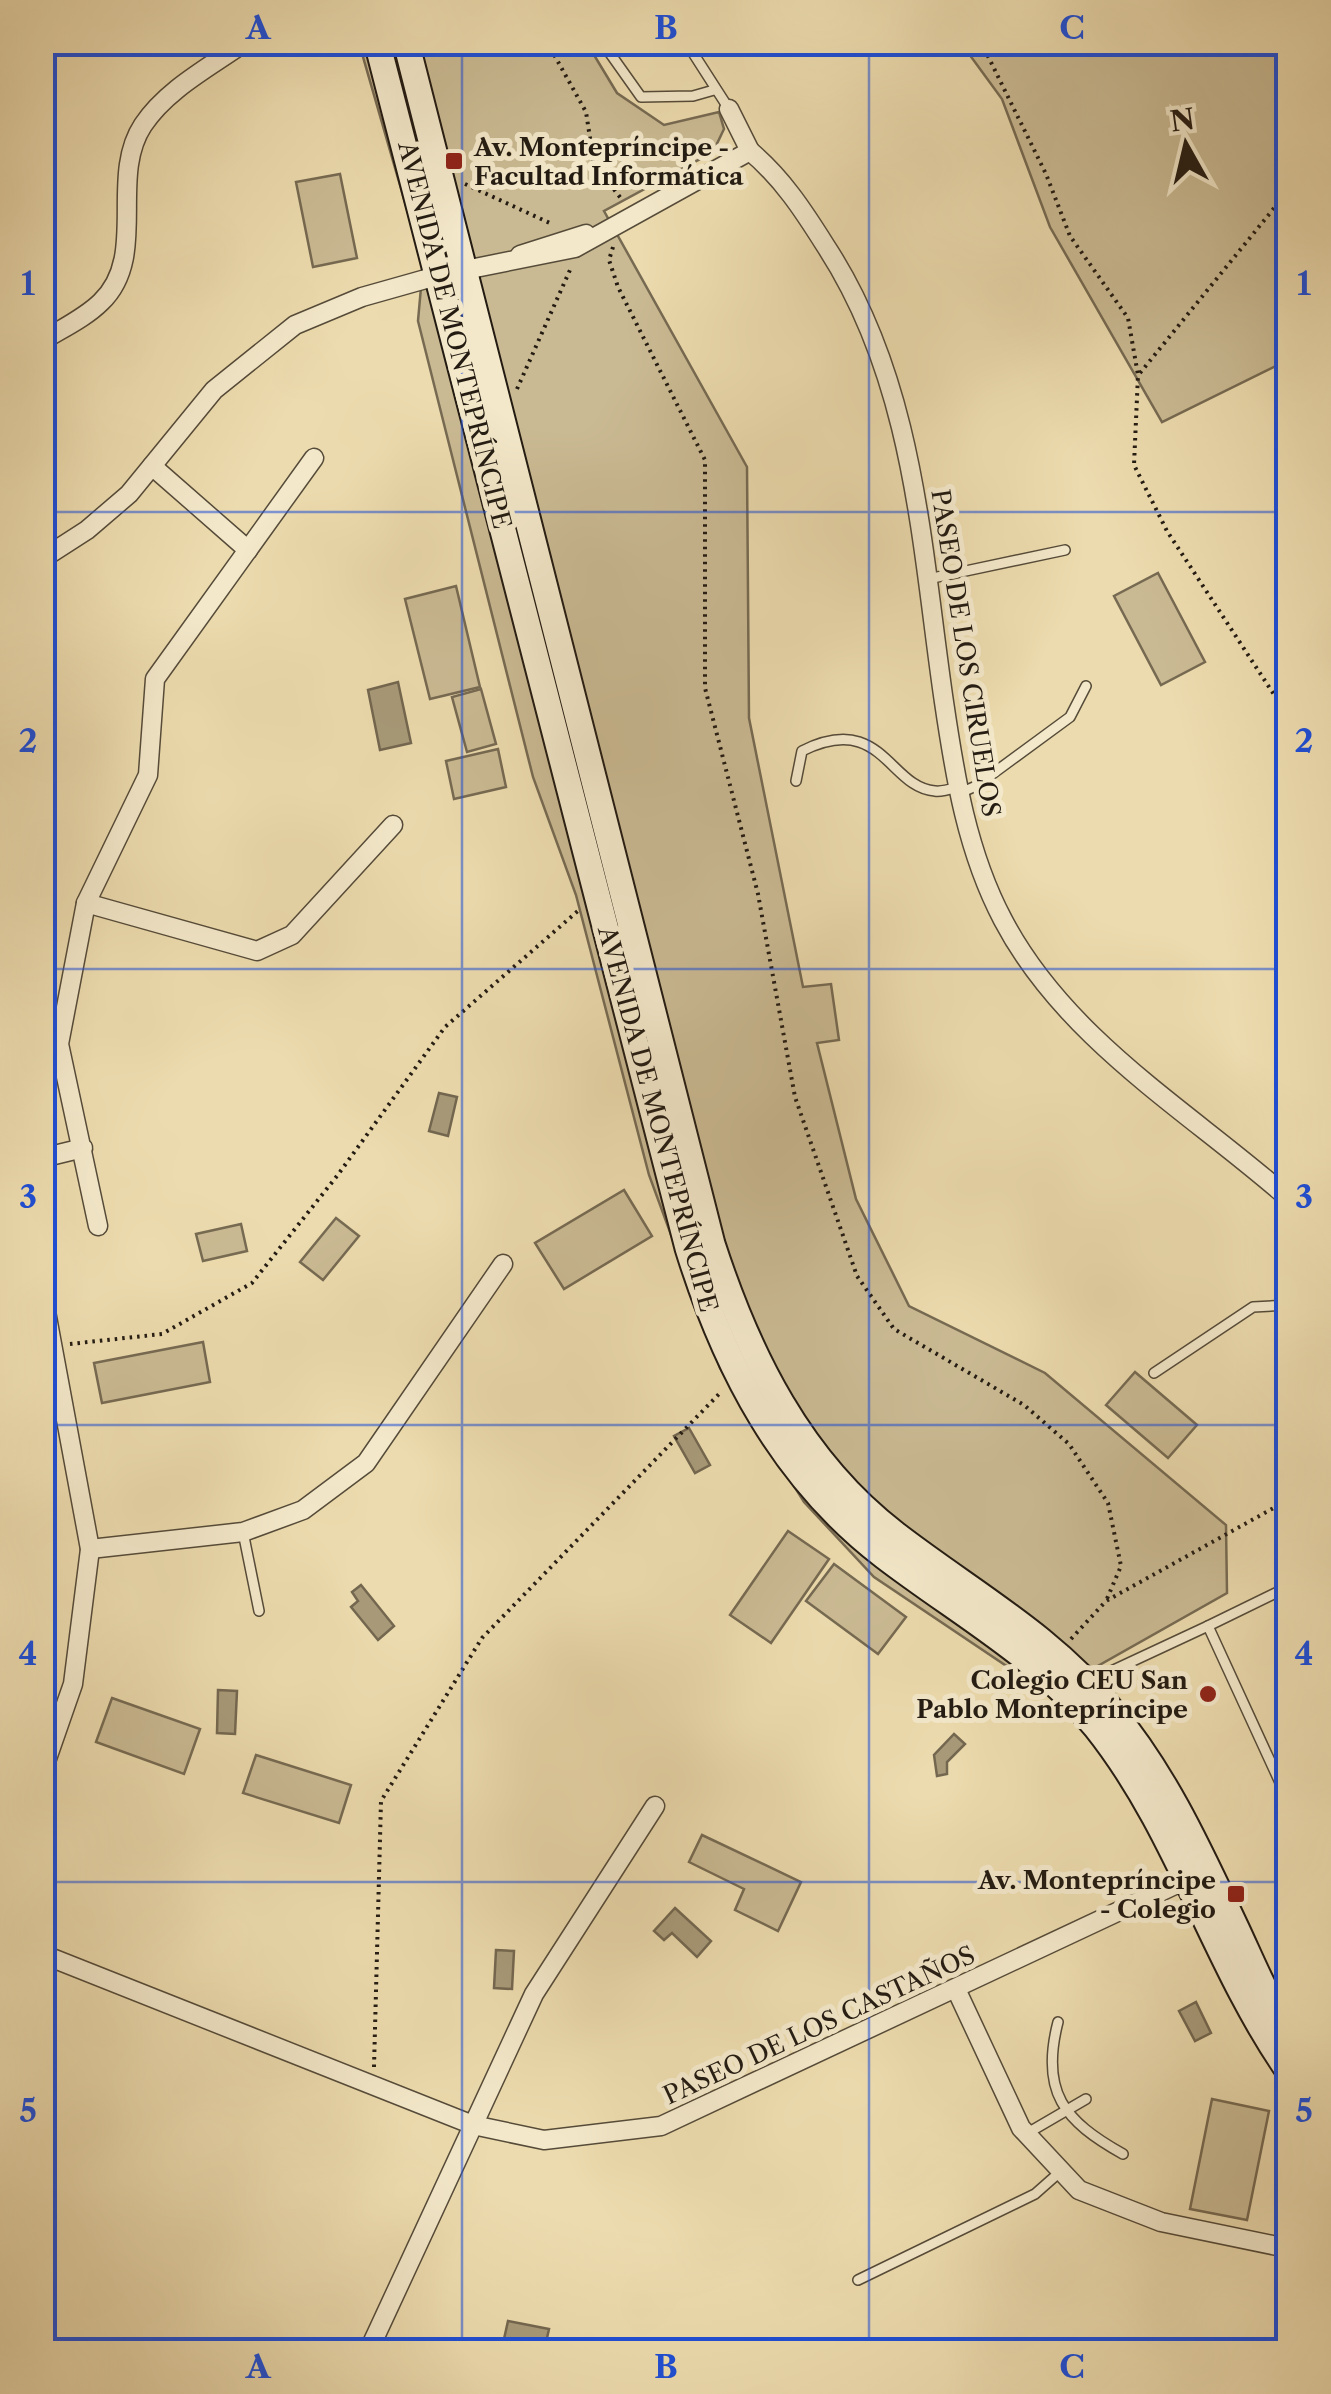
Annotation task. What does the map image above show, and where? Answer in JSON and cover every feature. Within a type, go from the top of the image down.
[{"type":"street","points":[[42,341],[102,302],[124,266],[128,160],[142,127],[170,94],[245,42]]},
{"type":"street","name":"AVENIDA DE MONTEPRÍNCIPE","points":[[377,42],[451,272],[707,1225],[736,1317],[769,1384],[810,1448],[849,1493],[892,1532],[1024,1624],[1087,1682],[1150,1759],[1197,1874],[1232,1978],[1288,2070]]},
{"type":"street","name":"AVENIDA DE MONTEPRÍNCIPE","points":[[406,42],[438,172],[451,272],[600,899],[688,1248],[712,1326],[738,1378],[788,1459],[830,1507],[882,1554],[1011,1644],[1092,1723],[1197,1874],[1288,2028]]},
{"type":"street","name":"PASEO DE LOS CIRUELOS","points":[[728,109],[750,151],[789,189],[843,272],[869,326],[909,452],[959,790],[980,871],[1003,921],[1052,994],[1105,1048],[1288,1198]]},
{"type":"street","points":[[42,559],[101,518],[152,466],[214,390],[295,325],[362,297],[451,272],[516,257],[540,258],[626,220],[750,151]]},
{"type":"street","points":[[98,1226],[59,1044],[86,902],[148,775],[155,679],[314,458]]},
{"type":"street","points":[[152,466],[248,550]]},
{"type":"street","points":[[86,902],[257,951],[292,934],[393,825]]},
{"type":"street","points":[[42,1158],[83,1148]]},
{"type":"street","points":[[90,1548],[242,1532],[303,1510],[366,1463],[503,1264]]},
{"type":"street","points":[[42,1290],[90,1548],[73,1684],[42,1773]]},
{"type":"street","points":[[368,2352],[534,1994],[655,1806]]},
{"type":"street","name":"PASEO DE LOS CASTAÑOS","points":[[42,1954],[473,2126],[544,2140],[661,2126],[1197,1874]]},
{"type":"street","points":[[956,1989],[1026,2134],[1079,2190],[1161,2222],[1282,2247]]},
{"type":"lane","points":[[602,42],[641,98],[693,96],[714,90]]},
{"type":"lane","points":[[686,42],[728,109]]},
{"type":"lane","points":[[928,579],[1064,550]]},
{"type":"lane","points":[[796,781],[802,751],[835,741],[867,744],[912,782],[934,792],[976,786],[1070,716],[1086,686]]},
{"type":"lane","points":[[1154,1373],[1252,1307],[1288,1305]]},
{"type":"lane","points":[[242,1532],[259,1611]]},
{"type":"lane","points":[[1087,1682],[1288,1587]]},
{"type":"lane","points":[[1208,1626],[1288,1800]]},
{"type":"lane","points":[[1058,2022],[1052,2046],[1054,2088],[1064,2111],[1083,2132],[1123,2154]]},
{"type":"lane","points":[[1026,2134],[1086,2098]]},
{"type":"lane","points":[[858,2280],[1034,2194],[1061,2171]]},
{"type":"path","points":[[547,42],[586,112],[594,164],[604,182],[621,196],[626,220],[609,260],[643,343],[704,460],[705,688],[758,894],[795,1096],[857,1276],[894,1330],[1024,1406],[1069,1444],[1108,1503],[1121,1566],[1106,1601]]},
{"type":"path","points":[[981,42],[1046,174],[1070,236],[1128,318],[1138,375],[1134,464],[1167,531],[1288,716]]},
{"type":"path","points":[[438,172],[576,242],[554,310],[516,394]]},
{"type":"path","points":[[1138,375],[1288,190]]},
{"type":"path","points":[[55,1346],[162,1334],[252,1284],[338,1176],[445,1027],[586,905],[600,899]]},
{"type":"path","points":[[374,2086],[381,1801],[482,1638],[708,1402],[738,1378]]},
{"type":"path","points":[[1057,1654],[1106,1601],[1288,1500]]},
{"type":"shaded area","points":[[567,42],[574,53],[588,45],[617,93],[664,125],[719,112],[724,129],[713,152],[604,211],[747,467],[749,718],[803,987],[831,984],[839,1040],[817,1043],[856,1199],[909,1306],[1045,1373],[1226,1525],[1227,1593],[1048,1694],[874,1577],[804,1502],[720,1368],[649,1175],[576,895],[533,777],[418,321],[423,265],[359,43]]},
{"type":"shaded area","points":[[961,43],[1288,43],[1288,360],[1162,422],[1050,227],[1002,99]]},
{"type":"shaded area","points":[[340,174],[357,258],[313,267],[296,182]]},
{"type":"shaded area","points":[[1158,573],[1205,662],[1161,685],[1114,596]]},
{"type":"shaded area","points":[[456,586],[480,687],[430,699],[405,599]]},
{"type":"shaded area","points":[[398,682],[411,743],[380,750],[368,690]]},
{"type":"shaded area","points":[[481,689],[496,744],[467,752],[452,697]]},
{"type":"shaded area","points":[[498,749],[506,787],[454,799],[446,761]]},
{"type":"shaded area","points":[[439,1093],[457,1097],[448,1136],[429,1131]]},
{"type":"shaded area","points":[[624,1190],[652,1236],[564,1289],[535,1243]]},
{"type":"shaded area","points":[[336,1218],[359,1236],[323,1280],[300,1262]]},
{"type":"shaded area","points":[[241,1224],[247,1251],[203,1261],[196,1234]]},
{"type":"shaded area","points":[[203,1342],[210,1382],[102,1403],[94,1363]]},
{"type":"shaded area","points":[[1135,1372],[1197,1425],[1168,1458],[1106,1405]]},
{"type":"shaded area","points":[[689,1428],[710,1465],[695,1473],[674,1436]]},
{"type":"shaded area","points":[[788,1531],[829,1559],[771,1643],[730,1615]]},
{"type":"shaded area","points":[[834,1564],[906,1617],[878,1654],[806,1601]]},
{"type":"shaded area","points":[[361,1585],[394,1626],[378,1640],[351,1607],[358,1601],[352,1592]]},
{"type":"shaded area","points":[[218,1690],[237,1691],[235,1734],[217,1733]]},
{"type":"shaded area","points":[[112,1698],[200,1729],[184,1774],[96,1742]]},
{"type":"shaded area","points":[[954,1734],[965,1744],[947,1762],[947,1774],[937,1776],[934,1755]]},
{"type":"shaded area","points":[[256,1755],[351,1785],[339,1823],[243,1793]]},
{"type":"shaded area","points":[[702,1835],[801,1882],[778,1931],[735,1910],[744,1889],[689,1862]]},
{"type":"shaded area","points":[[675,1908],[711,1941],[697,1957],[672,1933],[664,1940],[654,1931]]},
{"type":"shaded area","points":[[496,1950],[514,1951],[512,1989],[494,1988]]},
{"type":"shaded area","points":[[1196,2002],[1211,2033],[1195,2041],[1179,2011]]},
{"type":"shaded area","points":[[1212,2099],[1269,2111],[1247,2220],[1190,2209]]},
{"type":"shaded area","points":[[508,2321],[549,2329],[545,2347],[504,2339]]},
{"type":"place","name":"Av. Montepríncipe - Facultad Informática","points":[[454,161]]},
{"type":"place","name":"Colegio CEU San Pablo Montepríncipe","points":[[1208,1694]]},
{"type":"place","name":"Av. Montepríncipe - Colegio","points":[[1236,1894]]}]
